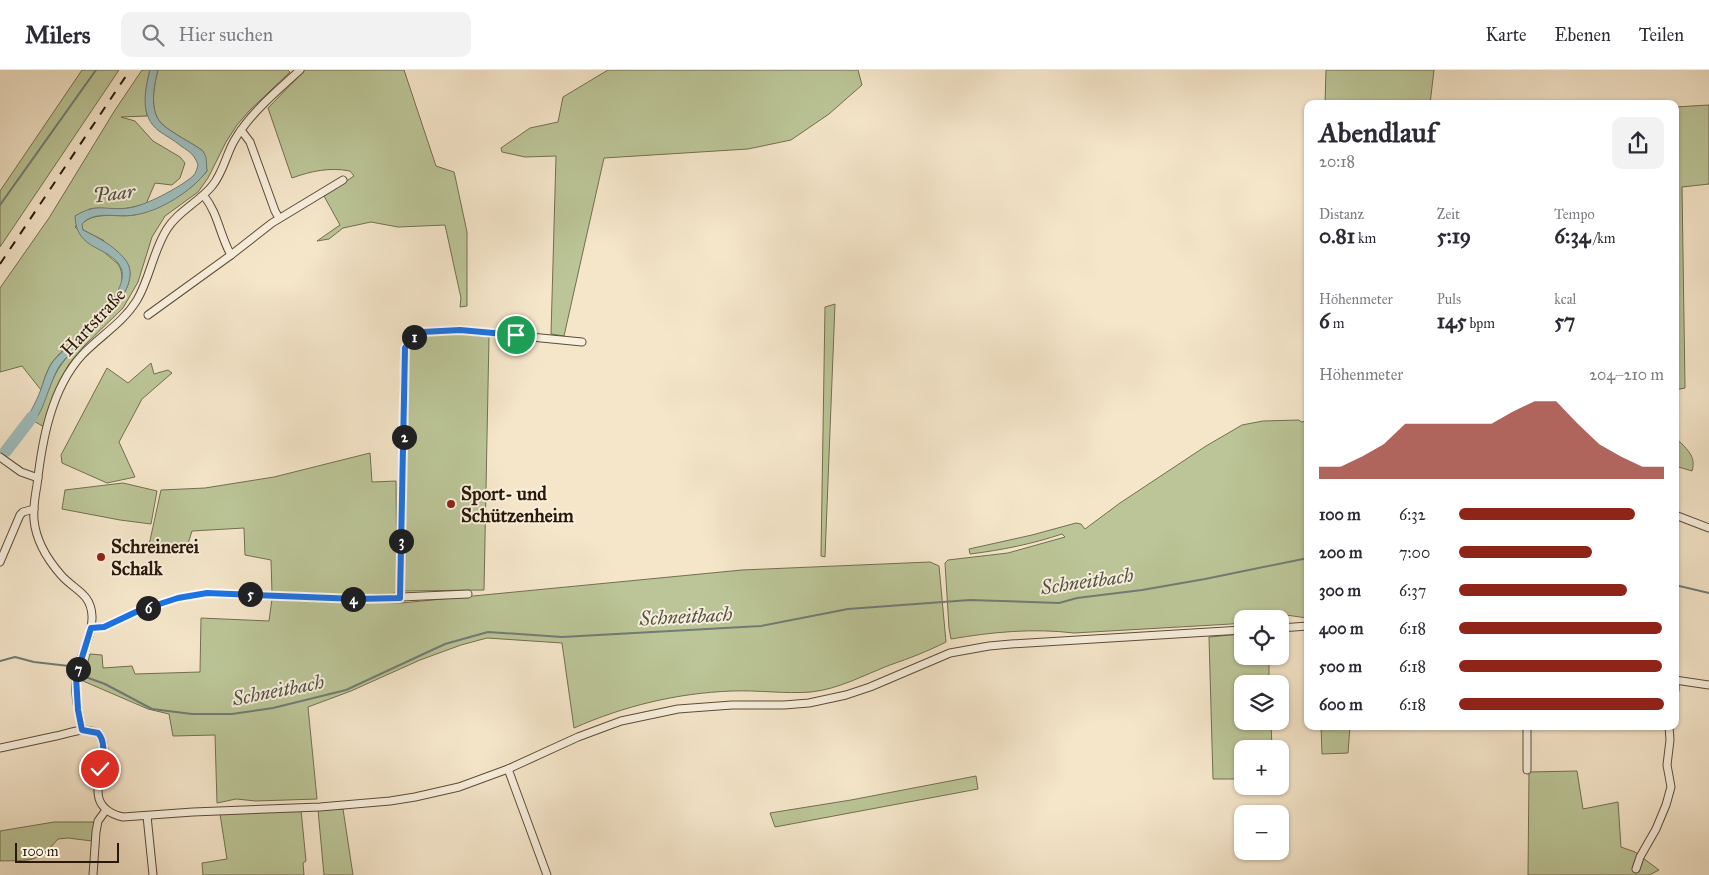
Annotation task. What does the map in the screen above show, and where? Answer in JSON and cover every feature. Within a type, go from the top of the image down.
[{"type":"street","name":"Hartstraße","points":[[82,730],[78,710],[76,677],[91,628],[91,609],[83,593],[61,576],[36,535],[34,509],[50,414],[71,370],[82,355],[122,320],[130,310],[144,286],[158,246],[168,227],[174,219],[204,196],[218,178],[234,141],[241,130],[268,100],[300,70]]},
{"type":"street","points":[[241,130],[250,142],[279,218]]},
{"type":"street","points":[[148,315],[279,218],[343,180]]},
{"type":"street","points":[[204,196],[212,207],[231,255]]},
{"type":"street","points":[[400,598],[405,348],[412,338],[422,332],[460,330],[582,342]]},
{"type":"street","points":[[0,457],[31,477],[38,478]]},
{"type":"street","points":[[0,562],[20,514],[34,509]]},
{"type":"street","points":[[1679,517],[1709,528]]},
{"type":"street","points":[[91,628],[104,627],[138,611],[172,600],[207,593],[357,599],[468,594]]},
{"type":"street","points":[[1289,627],[1304,626]]},
{"type":"street","points":[[0,748],[82,730],[98,733],[102,740],[103,750],[98,790],[100,800],[106,810],[123,817],[193,812],[328,807],[390,801],[459,787],[508,769],[578,737],[621,721],[678,709],[732,705],[809,703],[846,695],[870,687],[934,659],[962,650],[1011,644],[1234,630]]},
{"type":"street","points":[[1679,681],[1709,685]]},
{"type":"street","points":[[1527,730],[1527,770]]},
{"type":"street","points":[[1636,869],[1640,857],[1656,829],[1671,787],[1667,764],[1669,730]]},
{"type":"street","points":[[508,769],[547,875]]},
{"type":"street","points":[[93,875],[98,821],[106,810]]},
{"type":"street","points":[[147,816],[153,875]]},
{"type":"green space","points":[[82,70],[119,70],[0,247],[0,191]]},
{"type":"green space","points":[[142,70],[150,70],[146,93],[147,116],[121,117],[135,121],[153,141],[180,157],[185,163],[180,178],[172,185],[155,183],[146,204],[122,209],[89,209],[75,227],[118,264],[122,274],[121,286],[117,295],[101,315],[53,361],[47,371],[41,390],[22,366],[0,372],[0,288],[49,218],[115,110]]},
{"type":"green space","points":[[158,70],[288,70],[290,72],[237,125],[208,178],[198,192],[165,216],[152,237],[138,282],[123,308],[84,346],[69,364],[60,380],[44,427],[34,421],[61,365],[116,306],[125,293],[129,279],[129,266],[103,240],[83,230],[81,225],[86,220],[99,216],[134,215],[160,206],[189,189],[207,171],[203,151],[170,130],[157,118],[154,97]]},
{"type":"green space","points":[[305,70],[404,70],[436,166],[454,172],[467,232],[467,306],[460,307],[461,298],[445,225],[398,227],[371,222],[343,228],[329,239],[317,241],[340,225],[324,196],[354,176],[350,171],[328,170],[292,178],[268,108]]},
{"type":"green space","points":[[608,70],[858,70],[862,85],[829,114],[791,140],[748,149],[604,158],[564,336],[551,334],[556,156],[525,157],[502,152],[501,148],[530,128],[558,122],[563,97]]},
{"type":"green space","points":[[1326,70],[1434,70],[1430,100],[1325,100]]},
{"type":"green space","points":[[1709,105],[1709,184],[1682,187],[1685,388],[1679,389],[1679,107]]},
{"type":"green space","points":[[835,304],[825,557],[821,556],[825,307]]},
{"type":"green space","points":[[452,333],[489,336],[484,590],[404,591],[408,351],[416,340],[421,337],[432,334]]},
{"type":"green space","points":[[151,363],[154,374],[168,370],[172,373],[142,399],[119,442],[135,477],[107,483],[62,463],[61,455],[107,368],[128,383]]},
{"type":"green space","points":[[1299,420],[1304,422],[1304,618],[1289,615],[1289,610],[1234,610],[1234,624],[1074,633],[1012,632],[951,639],[945,563],[948,560],[1008,553],[1065,537],[1062,534],[994,551],[970,554],[969,549],[1076,523],[1081,524],[1085,529],[1120,503],[1206,446],[1242,425],[1263,421]]},
{"type":"green space","points":[[1679,442],[1691,455],[1693,462],[1692,471],[1679,467]]},
{"type":"green space","points":[[370,453],[372,482],[396,481],[397,589],[391,596],[272,593],[271,560],[245,555],[244,528],[192,531],[186,550],[149,545],[161,490],[205,488],[274,477]]},
{"type":"green space","points":[[123,483],[157,491],[151,524],[62,509],[65,490]]},
{"type":"green space","points":[[930,562],[939,566],[946,642],[918,655],[832,688],[811,692],[711,692],[671,698],[631,707],[574,728],[562,643],[487,638],[420,660],[351,691],[308,707],[317,799],[256,801],[236,799],[217,803],[215,735],[173,736],[169,714],[148,709],[83,681],[90,654],[102,655],[103,668],[132,666],[135,674],[200,672],[201,618],[269,621],[272,599],[401,603],[742,570]]},
{"type":"green space","points":[[1234,635],[1234,665],[1269,665],[1269,675],[1234,675],[1234,730],[1271,730],[1272,740],[1234,740],[1234,779],[1213,779],[1209,637]]},
{"type":"green space","points":[[1321,730],[1350,730],[1348,753],[1322,754]]},
{"type":"green space","points":[[1577,771],[1583,809],[1618,802],[1621,847],[1635,852],[1659,870],[1649,875],[1528,875],[1529,772]]},
{"type":"green space","points":[[976,776],[978,789],[775,827],[770,813],[851,800]]},
{"type":"green space","points":[[343,809],[353,875],[324,875],[318,810]]},
{"type":"green space","points":[[301,810],[306,861],[303,863],[304,875],[203,875],[202,863],[227,859],[220,814]]},
{"type":"green space","points":[[54,822],[94,822],[92,841],[68,838],[58,839],[38,857],[19,861],[0,861],[0,831]]},
{"type":"water","points":[[150,70],[158,70],[154,97],[157,118],[170,130],[203,151],[206,157],[207,171],[201,179],[184,193],[154,210],[127,216],[106,215],[93,217],[82,224],[83,230],[110,245],[124,258],[130,271],[128,285],[120,300],[108,315],[60,365],[40,411],[25,434],[19,429],[34,405],[51,365],[110,303],[118,291],[122,279],[121,268],[116,261],[81,236],[77,228],[75,216],[90,209],[120,209],[143,204],[179,186],[193,176],[197,169],[198,165],[192,154],[159,131],[148,118],[145,94]]},
{"type":"waterway","points":[[0,205],[96,70]]},
{"type":"waterway","name":"Paar","points":[[6,451],[32,417]]},
{"type":"waterway","name":"Schneitbach","points":[[83,676],[105,684],[152,709],[192,714],[232,714],[273,708],[346,690],[445,644],[488,632],[562,637],[761,626],[848,609],[970,600],[1059,603],[1077,598],[1142,590],[1205,579],[1304,559]]},
{"type":"waterway","name":"Schneitbach","points":[[1679,586],[1709,593]]},
{"type":"waterway","name":"Schneitbach","points":[[0,661],[15,657],[34,662],[69,666]]},
{"type":"railway","points":[[0,264],[130,70]]},
{"type":"place","name":"Sport- und Schützenheim","points":[[451,504]]},
{"type":"place","name":"Schreinerei Schalk","points":[[101,557]]},
{"type":"route","points":[[100,769],[103,756],[102,740],[98,733],[82,730],[76,686],[79,663],[91,628],[104,627],[158,604],[207,593],[220,592],[357,599],[400,598],[405,348],[412,338],[422,332],[460,330],[516,335]]}]
